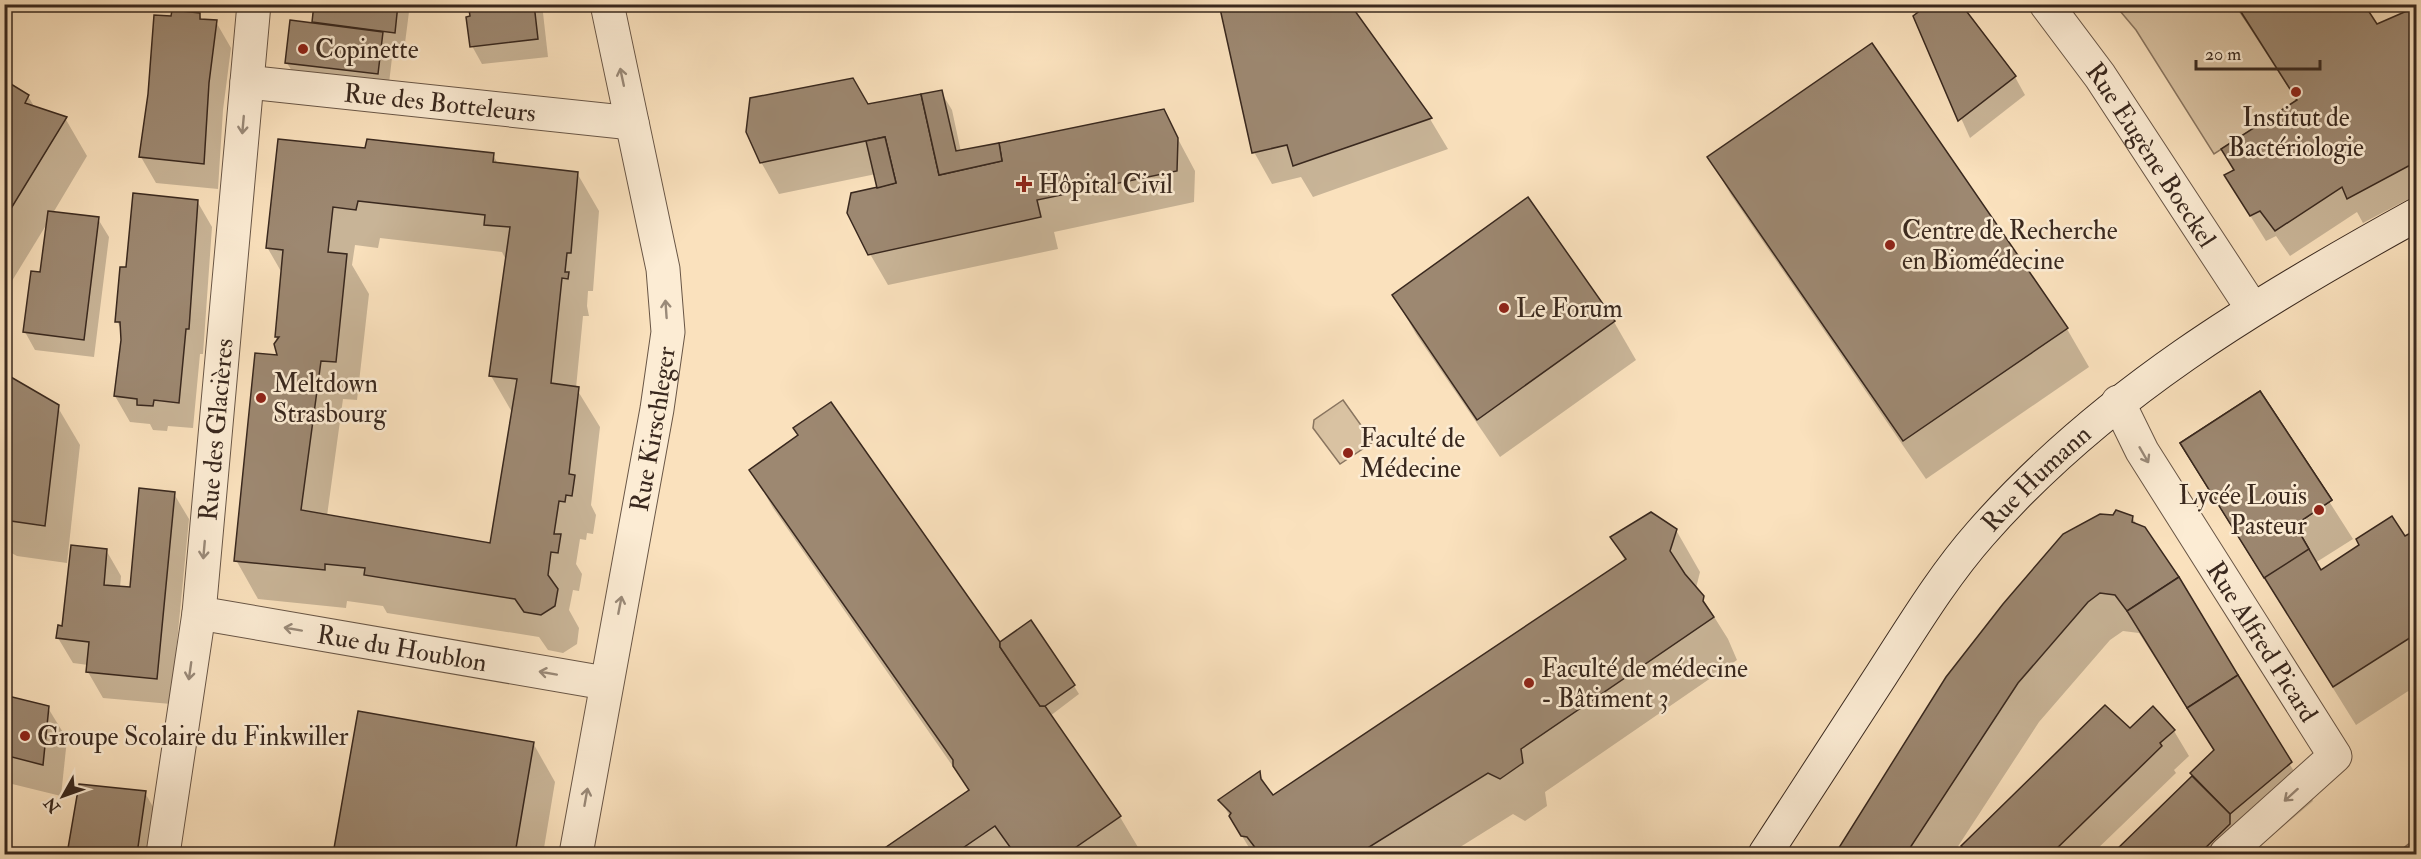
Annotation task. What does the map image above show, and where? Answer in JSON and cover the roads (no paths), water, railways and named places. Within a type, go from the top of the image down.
[{"type":"street","name":"Rue des Glacières","points":[[163,855],[199,613],[254,4]]},
{"type":"street","name":"Rue Kirschleger","points":[[576,855],[605,682],[657,409],[668,332],[663,269],[607,4]]},
{"type":"street","name":"Rue Eugène Boeckel","points":[[2046,4],[2100,76],[2252,308]]},
{"type":"street","name":"Rue des Botteleurs","points":[[247,81],[632,123]]},
{"type":"street","name":"Rue Humann","points":[[1765,855],[1943,581],[2017,494],[2066,446],[2118,402],[2252,308],[2416,214]]},
{"type":"street","name":"Rue Alfred Picard","points":[[2118,402],[2142,451],[2335,756],[2226,855]]},
{"type":"street","name":"Rue du Houblon","points":[[199,613],[605,682]]},
{"type":"place","name":"Copinette","points":[[303,49]]},
{"type":"place","name":"Institut de Bactériologie","points":[[2296,92]]},
{"type":"place","name":"Hôpital Civil","points":[[1024,184]]},
{"type":"place","name":"Centre de Recherche en Biomédecine","points":[[1890,245]]},
{"type":"place","name":"Le Forum","points":[[1504,308]]},
{"type":"place","name":"Meltdown Strasbourg","points":[[261,398]]},
{"type":"place","name":"Faculté de Médecine","points":[[1348,453]]},
{"type":"place","name":"Lycée Louis Pasteur","points":[[2319,510]]},
{"type":"place","name":"Faculté de médecine - Bâtiment 3","points":[[1529,683]]},
{"type":"place","name":"Groupe Scolaire du Finkwiller","points":[[25,736]]}]
